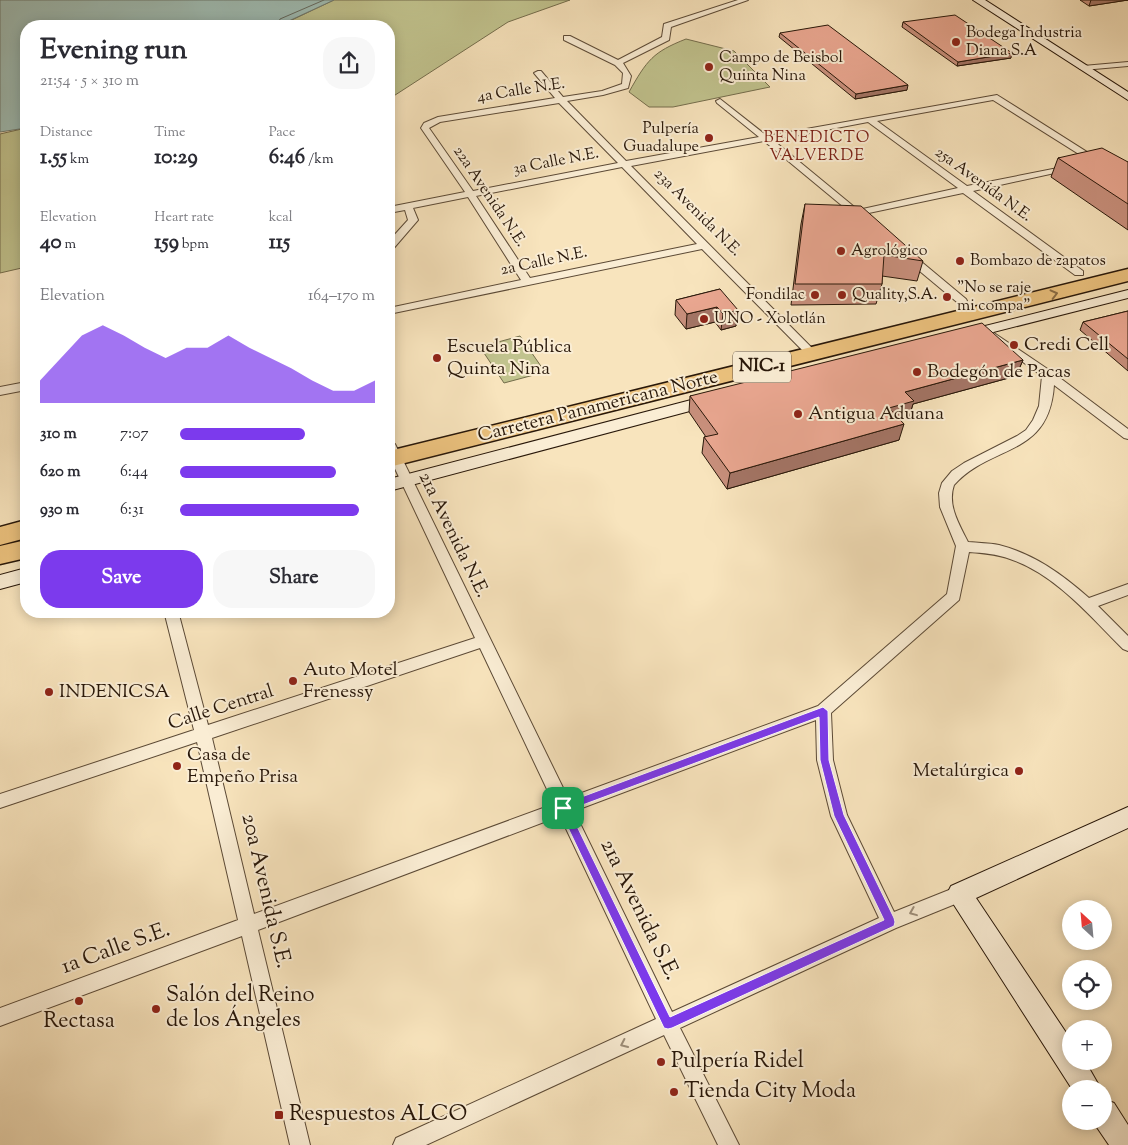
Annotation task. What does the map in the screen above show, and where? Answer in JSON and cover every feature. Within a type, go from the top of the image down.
[{"type":"highway","name":"Carretera Panamericana Norte","points":[[395,450],[807,349],[962,302],[1128,261]]},
{"type":"highway","name":"Carretera Panamericana Norte","points":[[395,450],[435,439],[464,424],[1128,276]]},
{"type":"highway","points":[[807,349],[849,352],[926,334],[963,330],[987,330]]},
{"type":"highway","points":[[0,536],[20,531]]},
{"type":"highway","points":[[0,555],[20,550]]},
{"type":"street","points":[[567,38],[618,63],[666,38],[667,26],[745,0]]},
{"type":"street","points":[[978,0],[1128,97]]},
{"type":"street","name":"4a Calle N.E.","points":[[425,128],[427,125],[438,120],[603,93],[625,86],[628,74],[618,63]]},
{"type":"street","points":[[1083,68],[1128,64]]},
{"type":"street","name":"23a Avenida N.E.","points":[[538,73],[561,100],[807,349]]},
{"type":"street","name":"3a Calle N.E.","points":[[395,209],[625,164],[994,97],[1095,161]]},
{"type":"street","points":[[720,101],[871,226]]},
{"type":"street","name":"25a Avenida N.E.","points":[[870,120],[1079,273]]},
{"type":"street","name":"22a Avenida N.E.","points":[[425,128],[499,236],[527,282]]},
{"type":"street","points":[[856,213],[1095,161],[1128,182]]},
{"type":"street","points":[[395,241],[414,220],[408,206]]},
{"type":"street","name":"2a Calle N.E.","points":[[395,311],[706,245]]},
{"type":"street","points":[[902,251],[962,302]]},
{"type":"street","points":[[952,338],[1128,294]]},
{"type":"street","points":[[987,330],[1128,435]]},
{"type":"street","points":[[890,922],[839,816],[825,760],[823,711],[954,596],[963,546],[946,512],[945,490],[956,473],[1030,433],[1043,412],[1048,390],[1048,376]]},
{"type":"street","points":[[0,392],[20,387]]},
{"type":"street","points":[[395,483],[731,394]]},
{"type":"street","name":"21a Avenida N.E.","points":[[395,460],[483,641]]},
{"type":"street","points":[[963,546],[999,550],[1037,565],[1087,604],[1128,645]]},
{"type":"street","points":[[0,582],[20,577]]},
{"type":"street","points":[[1087,604],[1128,589]]},
{"type":"street","name":"20a Avenida S.E.","points":[[173,618],[204,735],[300,1145]]},
{"type":"street","name":"Calle Central","points":[[0,801],[483,641]]},
{"type":"street","name":"21a Avenida S.E.","points":[[483,641],[668,1024],[729,1145]]},
{"type":"street","name":"1a Calle S.E.","points":[[0,1017],[823,711]]},
{"type":"street","points":[[403,1145],[890,922],[959,894],[1128,818]]},
{"type":"street","points":[[959,894],[1082,1080]]},
{"type":"street","points":[[1112,1125],[1125,1145]]},
{"type":"green space","points":[[334,0],[570,0],[508,22],[395,95],[395,20],[292,20]]},
{"type":"green space","points":[[686,39],[734,51],[770,87],[673,107],[649,107],[629,92],[652,58],[666,48]]},
{"type":"green space","points":[[20,129],[20,268],[0,273],[0,134]]},
{"type":"green space","points":[[520,336],[545,372],[504,383],[480,347]]},
{"type":"water","points":[[0,0],[334,0],[291,20],[20,20],[20,129],[0,132]]},
{"type":"building","name":"Bodega Industria Diana S.A","points":[[955,15],[1012,53],[958,62],[903,22]]},
{"type":"building","points":[[828,25],[908,85],[856,94],[780,33]]},
{"type":"building","points":[[1102,148],[1128,162],[1128,204],[1058,158]]},
{"type":"building","name":"Agrológico","points":[[805,204],[861,206],[923,261],[884,255],[882,284],[795,284]]},
{"type":"building","points":[[720,289],[738,310],[723,314],[717,307],[687,314],[676,300]]},
{"type":"building","points":[[1128,311],[1128,359],[1083,322]]},
{"type":"building","name":"Antigua Aduana","points":[[982,323],[1023,360],[905,392],[914,401],[889,408],[904,424],[730,473],[704,437],[718,434],[690,396]]},
{"type":"place","name":"Bodega Industria Diana S.A","points":[[956,42]]},
{"type":"place","name":"Campo de Beisbol Quinta Nina","points":[[709,67]]},
{"type":"place","name":"Pulpería Guadalupe","points":[[709,138]]},
{"type":"place","name":"Agrológico","points":[[841,251]]},
{"type":"place","name":"Bombazo de zapatos","points":[[960,261]]},
{"type":"place","name":"Fondilac","points":[[815,295]]},
{"type":"place","name":"Quality,S.A.","points":[[842,295]]},
{"type":"place","name":"\"No se raje mi compa\"","points":[[947,297]]},
{"type":"place","name":"UNO - Xolotlán","points":[[704,319]]},
{"type":"place","name":"Credi Cell","points":[[1014,345]]},
{"type":"place","name":"Escuela Pública Quinta Nina","points":[[437,358]]},
{"type":"place","name":"Bodegón de Pacas","points":[[917,372]]},
{"type":"place","name":"Antigua Aduana","points":[[798,414]]},
{"type":"place","name":"Auto Motel Frenessy","points":[[293,681]]},
{"type":"place","name":"INDENICSA","points":[[49,692]]},
{"type":"place","name":"Casa de Empeño Prisa","points":[[177,766]]},
{"type":"place","name":"Metalúrgica","points":[[1019,771]]},
{"type":"place","name":"Rectasa","points":[[79,1001]]},
{"type":"place","name":"Salón del Reino de los Ángeles","points":[[156,1009]]},
{"type":"place","name":"Pulpería Ridel","points":[[661,1062]]},
{"type":"place","name":"Tienda City Moda","points":[[674,1092]]},
{"type":"place","name":"Respuestos ALCO","points":[[279,1115]]},
{"type":"district","name":"BENEDICTO VALVERDE","points":[[817,147]]},
{"type":"route","points":[[823,711],[825,760],[839,816],[890,922],[668,1024],[563,808],[823,711]]}]
